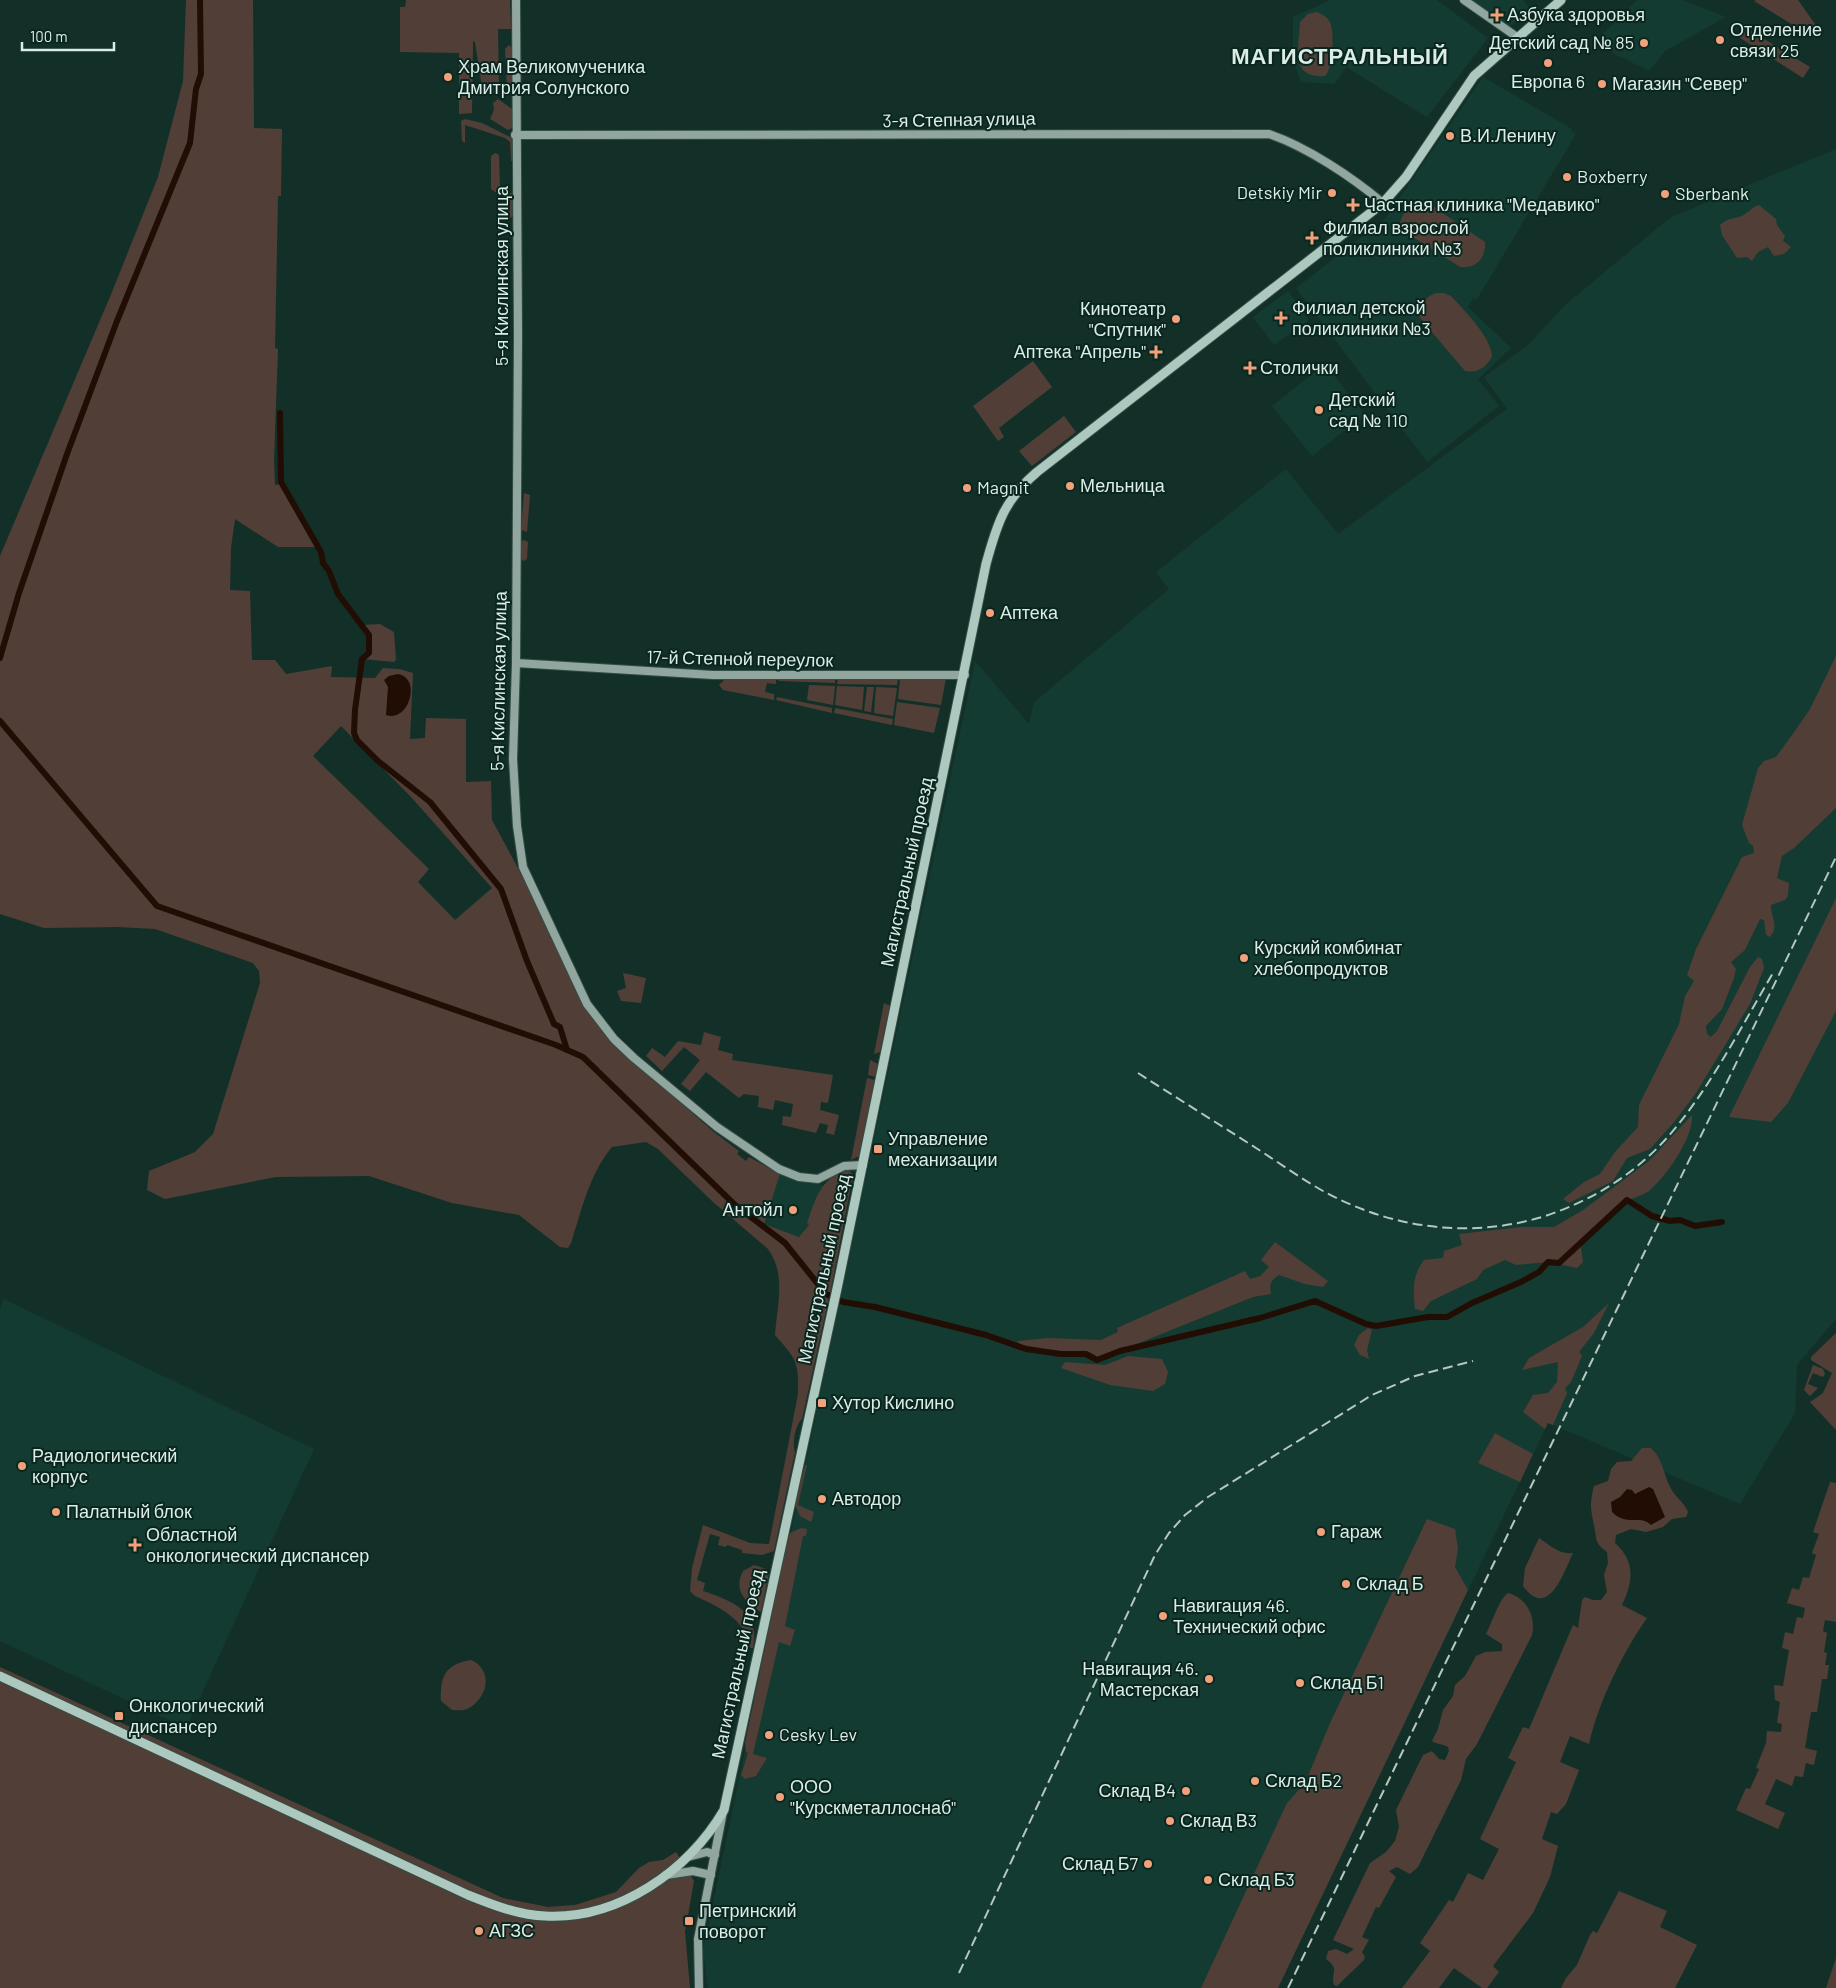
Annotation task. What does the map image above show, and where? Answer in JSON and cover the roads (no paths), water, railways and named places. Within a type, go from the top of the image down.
[{"type":"main road","name":"Магистральный проезд","points":[[724,1810],[863,1165],[965,675],[986,564],[1001,516],[1013,496],[1037,472],[1383,204],[1406,177],[1474,76],[1561,0]]},
{"type":"main road","points":[[0,1676],[468,1896],[509,1910],[546,1916],[564,1916],[597,1910],[624,1900],[666,1875],[683,1860],[708,1836],[724,1810]]},
{"type":"street","name":"5-я Кислинская улица","points":[[516,0],[515,135],[518,336],[516,664],[513,790],[523,867],[587,1004],[614,1039],[634,1058],[726,1134],[779,1169],[799,1177],[818,1179],[844,1166],[863,1165]]},
{"type":"street","points":[[1464,0],[1517,37]]},
{"type":"street","name":"3-я Степная улица","points":[[515,135],[1269,134],[1286,140],[1311,154],[1363,187],[1383,204]]},
{"type":"street","name":"17-й Степной переулок","points":[[516,664],[714,675],[965,675]]},
{"type":"street","name":"Магистральный проезд","points":[[699,1988],[698,1939],[724,1810]]},
{"type":"street","points":[[683,1860],[697,1854],[715,1855]]},
{"type":"street","points":[[666,1875],[693,1871],[711,1875]]},
{"type":"waterway","points":[[0,658],[19,593],[67,454],[117,321],[190,143],[196,89],[201,74],[200,0]]},
{"type":"waterway","points":[[280,413],[281,482],[321,552],[323,563],[329,571],[338,594],[369,635],[369,653],[362,659],[355,710],[354,733],[357,740],[378,761],[430,802],[501,889],[527,961],[554,1024],[560,1027],[567,1050]]},
{"type":"waterway","points":[[0,721],[157,906],[556,1045],[583,1057],[735,1205],[785,1243],[826,1294],[843,1302],[875,1307],[986,1335],[1026,1349],[1061,1354],[1086,1354],[1097,1360],[1120,1351],[1260,1318],[1315,1301],[1366,1324],[1376,1326],[1428,1317],[1447,1317],[1472,1303],[1521,1282],[1539,1272],[1548,1262],[1559,1263],[1627,1200],[1652,1216],[1670,1221],[1680,1220],[1695,1226],[1722,1222]]},
{"type":"railway","points":[[1288,1988],[1836,857]]},
{"type":"railway","points":[[1138,1073],[1306,1181],[1349,1204],[1375,1214],[1430,1226],[1458,1228],[1514,1224],[1559,1211],[1593,1196],[1624,1177],[1652,1153],[1665,1140],[1695,1102],[1773,973]]},
{"type":"railway","points":[[959,1973],[1155,1555],[1169,1533],[1185,1515],[1208,1497],[1372,1395],[1415,1376],[1473,1361]]},
{"type":"place","name":"Азбука здоровья","points":[[1497,15]]},
{"type":"place","name":"Отделение связи 25","points":[[1720,40]]},
{"type":"place","name":"Детский сад № 85","points":[[1644,43]]},
{"type":"place","name":"Европа 6","points":[[1548,63]]},
{"type":"place","name":"Храм Великомученика Дмитрия Солунского","points":[[448,77]]},
{"type":"place","name":"Магазин \"Север\"","points":[[1602,84]]},
{"type":"place","name":"В.И.Ленину","points":[[1450,136]]},
{"type":"place","name":"Boxberry","points":[[1567,177]]},
{"type":"place","name":"Detskiy Mir","points":[[1332,193]]},
{"type":"place","name":"Sberbank","points":[[1665,194]]},
{"type":"place","name":"Частная клиника \"Медавико\"","points":[[1353,205]]},
{"type":"place","name":"Филиал взрослой поликлиники №3","points":[[1312,238]]},
{"type":"place","name":"Филиал детской поликлиники №3","points":[[1281,318]]},
{"type":"place","name":"Кинотеатр \"Спутник\"","points":[[1176,319]]},
{"type":"place","name":"Аптека \"Апрель\"","points":[[1156,352]]},
{"type":"place","name":"Столички","points":[[1250,368]]},
{"type":"place","name":"Детский сад № 110","points":[[1319,410]]},
{"type":"place","name":"Мельница","points":[[1070,486]]},
{"type":"place","name":"Magnit","points":[[967,488]]},
{"type":"place","name":"Аптека","points":[[990,613]]},
{"type":"place","name":"Курский комбинат хлебопродуктов","points":[[1244,958]]},
{"type":"place","name":"Управление механизации","points":[[878,1149]]},
{"type":"place","name":"Антойл","points":[[793,1210]]},
{"type":"place","name":"Хутор Кислино","points":[[822,1403]]},
{"type":"place","name":"Радиологический корпус","points":[[22,1466]]},
{"type":"place","name":"Автодор","points":[[822,1499]]},
{"type":"place","name":"Палатный блок","points":[[56,1512]]},
{"type":"place","name":"Гараж","points":[[1321,1532]]},
{"type":"place","name":"Областной онкологический диспансер","points":[[135,1545]]},
{"type":"place","name":"Склад Б","points":[[1346,1584]]},
{"type":"place","name":"Навигация 46. Технический офис","points":[[1163,1616]]},
{"type":"place","name":"Навигация 46. Мастерская","points":[[1209,1679]]},
{"type":"place","name":"Склад Б1","points":[[1300,1683]]},
{"type":"place","name":"Онкологический диспансер","points":[[119,1716]]},
{"type":"place","name":"Cesky Lev","points":[[769,1735]]},
{"type":"place","name":"Склад Б2","points":[[1255,1781]]},
{"type":"place","name":"Склад В4","points":[[1186,1791]]},
{"type":"place","name":"ООО \"Курскметаллоснаб\"","points":[[780,1797]]},
{"type":"place","name":"Склад В3","points":[[1170,1821]]},
{"type":"place","name":"Склад Б7","points":[[1148,1864]]},
{"type":"place","name":"Склад Б3","points":[[1208,1880]]},
{"type":"place","name":"Петринский поворот","points":[[689,1921]]},
{"type":"place","name":"АГЗС","points":[[479,1931]]},
{"type":"district","name":"МАГИСТРАЛЬНЫЙ","points":[[1340,56]]}]
